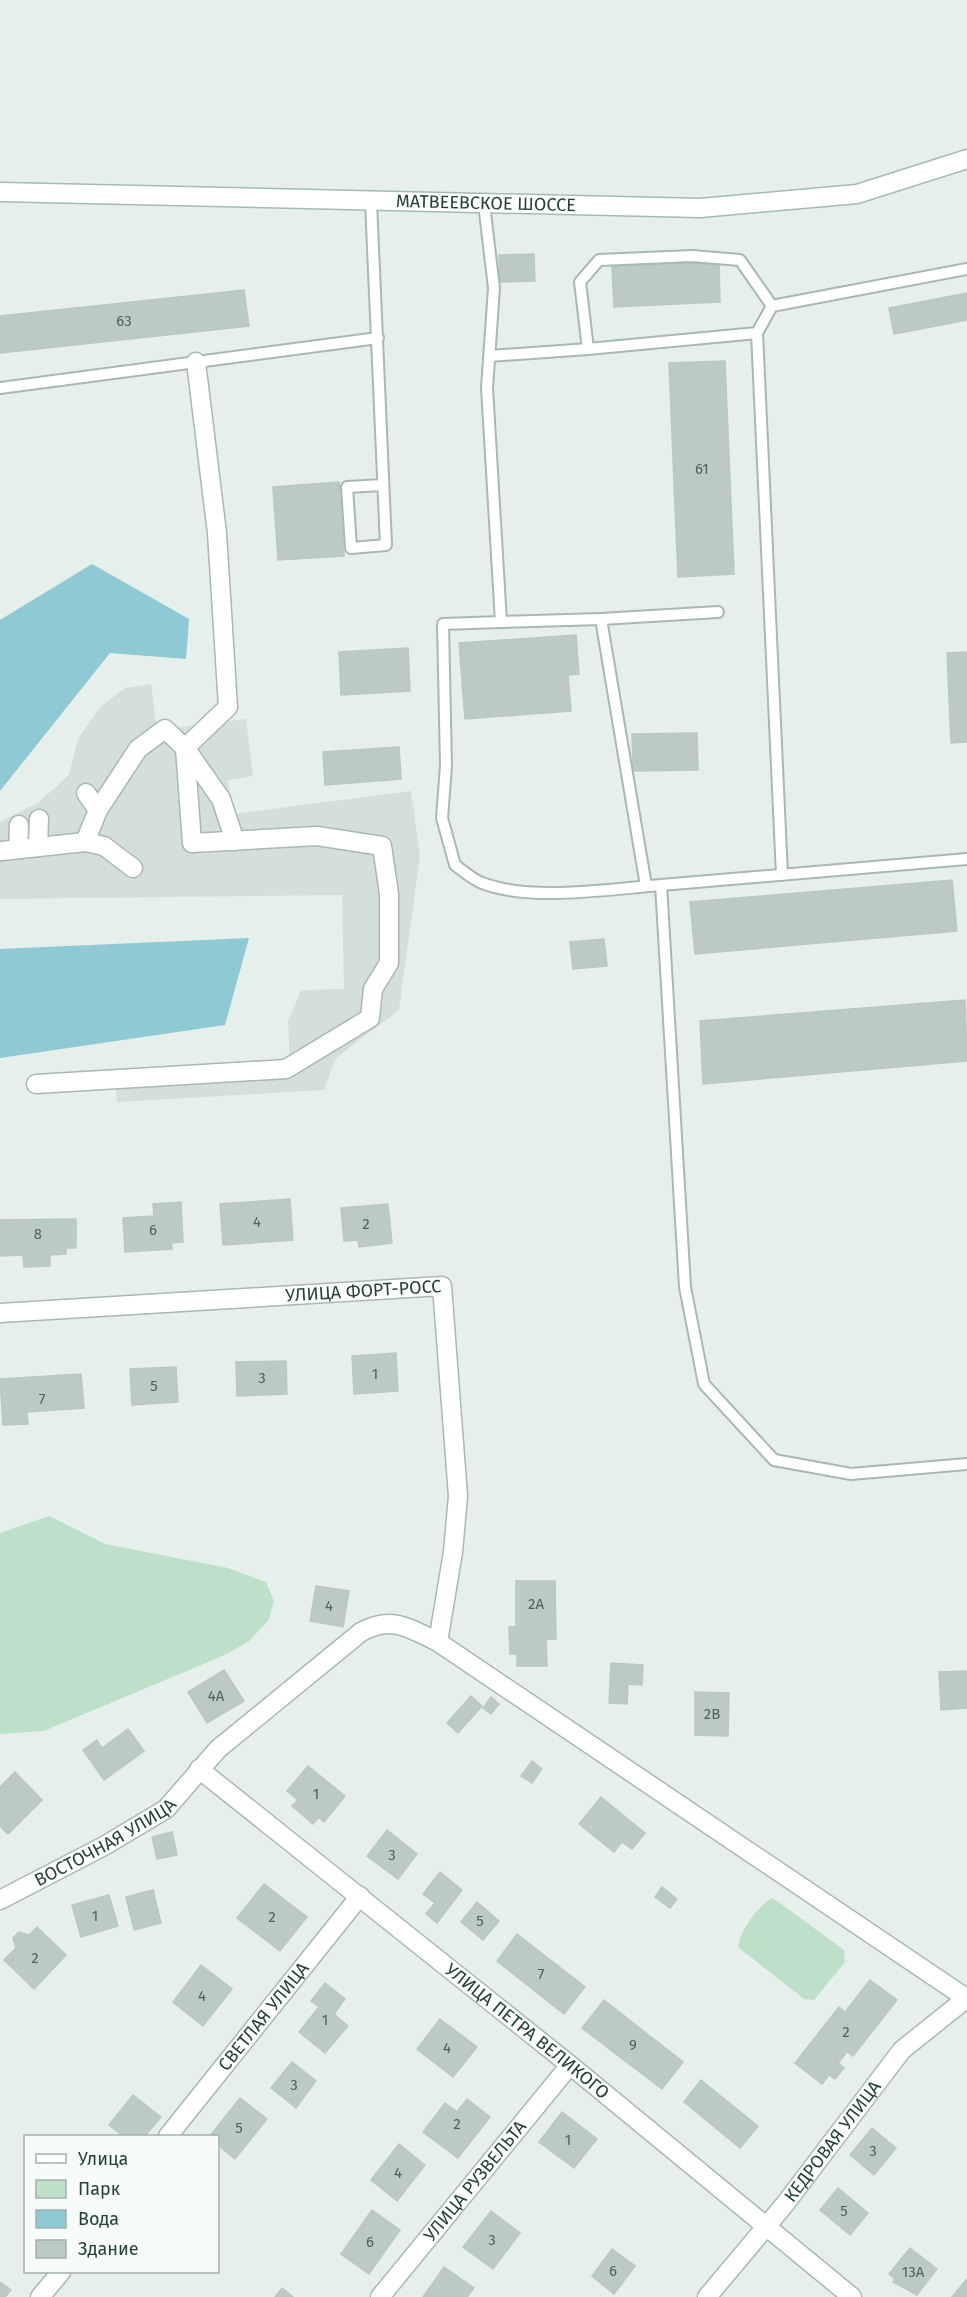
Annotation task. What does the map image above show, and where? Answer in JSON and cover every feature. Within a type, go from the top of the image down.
[{"type":"street","name":"МАТВЕЕВСКОЕ ШОССЕ","points":[[0,192],[173,194],[371,202],[700,208],[857,194],[967,159]]},
{"type":"street","points":[[185,748],[228,707],[217,534],[196,362]]},
{"type":"street","points":[[85,842],[98,810],[138,749],[165,729],[185,748],[221,799],[235,841]]},
{"type":"street","points":[[36,1084],[286,1069],[370,1018],[373,989],[389,963],[389,894],[382,846],[318,836],[192,843],[185,748]]},
{"type":"street","points":[[86,793],[98,810]]},
{"type":"street","points":[[39,819],[39,847]]},
{"type":"street","points":[[19,825],[10,850],[85,842],[104,846],[133,868]]},
{"type":"street","name":"УЛИЦА ФОРТ-РОСС","points":[[0,1312],[442,1286],[458,1496],[453,1552],[438,1641]]},
{"type":"street","name":"ВОСТОЧНАЯ УЛИЦА","points":[[0,1900],[104,1846],[166,1809],[199,1769],[227,1742],[372,1626],[387,1623],[400,1624],[438,1641],[967,1998]]},
{"type":"street","name":"УЛИЦА ПЕТРА ВЕЛИКОГО","points":[[199,1769],[570,2065],[852,2297]]},
{"type":"street","name":"СВЕТЛАЯ УЛИЦА","points":[[169,2135],[360,1896]]},
{"type":"street","name":"КЕДРОВАЯ УЛИЦА","points":[[707,2297],[902,2050],[967,1998]]},
{"type":"street","name":"УЛИЦА РУЗВЕЛЬТА","points":[[380,2297],[570,2065]]},
{"type":"street","points":[[40,2297],[59,2273]]},
{"type":"lane","points":[[371,202],[386,545],[351,548],[347,487],[383,485]]},
{"type":"lane","points":[[484,204],[494,288],[487,388],[501,622]]},
{"type":"lane","points":[[588,350],[580,282],[599,260],[692,256],[740,260],[772,306]]},
{"type":"lane","points":[[772,306],[967,269]]},
{"type":"lane","points":[[772,306],[757,333],[782,875]]},
{"type":"lane","points":[[489,356],[588,350],[757,333]]},
{"type":"lane","points":[[0,388],[378,338]]},
{"type":"lane","points":[[718,612],[601,620],[443,624],[446,766],[442,818],[455,865],[480,882],[500,888],[546,892],[661,885],[967,859]]},
{"type":"lane","points":[[601,620],[646,886]]},
{"type":"lane","points":[[661,885],[685,1287],[704,1384],[774,1460],[851,1474],[967,1464]]},
{"type":"shaded area","points":[[151,684],[157,730],[246,719],[253,776],[228,780],[233,814],[411,791],[420,856],[399,1010],[336,1058],[324,1090],[117,1102],[115,1075],[290,1066],[288,1021],[301,990],[344,989],[342,895],[0,899],[0,822],[39,802],[69,775],[78,739],[100,707],[125,688]]},
{"type":"green space","points":[[49,1516],[105,1544],[228,1568],[266,1582],[274,1601],[268,1621],[249,1641],[227,1654],[44,1731],[0,1734],[0,1533]]},
{"type":"green space","points":[[773,1898],[844,1950],[845,1962],[814,2000],[804,1999],[739,1948],[741,1935],[750,1920],[762,1906]]},
{"type":"water","points":[[92,564],[189,619],[186,659],[110,653],[0,791],[0,620]]},
{"type":"water","points":[[249,938],[225,1025],[0,1058],[0,949]]},
{"type":"building","points":[[534,254],[535,281],[500,282],[499,255]]},
{"type":"building","points":[[719,262],[720,302],[614,307],[612,266]]},
{"type":"building","points":[[244,290],[249,326],[0,353],[0,316]]},
{"type":"building","points":[[967,293],[967,320],[894,334],[889,308]]},
{"type":"building","points":[[725,361],[734,574],[678,577],[669,363]]},
{"type":"building","points":[[339,482],[344,556],[278,560],[273,487]]},
{"type":"building","points":[[576,635],[579,674],[568,675],[571,711],[465,719],[459,643]]},
{"type":"building","points":[[408,648],[410,691],[341,695],[339,652]]},
{"type":"building","points":[[967,652],[967,742],[951,743],[947,653]]},
{"type":"building","points":[[697,733],[698,770],[633,771],[632,734]]},
{"type":"building","points":[[399,747],[401,779],[325,785],[323,752]]},
{"type":"building","points":[[952,880],[957,931],[695,954],[690,902]]},
{"type":"building","points":[[604,939],[607,966],[573,969],[570,942]]},
{"type":"building","points":[[965,1000],[967,1061],[703,1084],[700,1021]]},
{"type":"building","points":[[290,1199],[293,1240],[223,1245],[220,1204]]},
{"type":"building","points":[[181,1202],[183,1242],[171,1243],[172,1249],[125,1252],[123,1218],[154,1216],[153,1204]]},
{"type":"building","points":[[388,1204],[392,1243],[359,1247],[358,1240],[344,1241],[341,1208]]},
{"type":"building","points":[[76,1219],[76,1248],[66,1248],[66,1254],[50,1255],[50,1266],[24,1267],[23,1255],[0,1256],[0,1220]]},
{"type":"building","points":[[396,1353],[398,1391],[354,1394],[352,1356]]},
{"type":"building","points":[[286,1361],[287,1394],[237,1396],[236,1362]]},
{"type":"building","points":[[176,1367],[178,1402],[132,1405],[130,1369]]},
{"type":"building","points":[[81,1374],[84,1408],[27,1412],[28,1424],[3,1425],[0,1379]]},
{"type":"building","points":[[516,1581],[555,1581],[556,1639],[546,1639],[547,1666],[517,1666],[517,1654],[510,1654],[509,1627],[516,1627]]},
{"type":"building","points":[[316,1586],[349,1591],[343,1627],[310,1621]]},
{"type":"building","points":[[611,1663],[643,1665],[642,1685],[628,1684],[627,1704],[609,1703]]},
{"type":"building","points":[[224,1670],[244,1701],[207,1723],[188,1692]]},
{"type":"building","points":[[967,1671],[967,1708],[941,1710],[939,1672]]},
{"type":"building","points":[[695,1692],[729,1693],[728,1736],[695,1735]]},
{"type":"building","points":[[471,1696],[482,1706],[458,1733],[447,1723]]},
{"type":"building","points":[[491,1697],[499,1704],[491,1714],[483,1708]]},
{"type":"building","points":[[128,1729],[144,1751],[104,1780],[83,1750],[97,1740],[102,1748]]},
{"type":"building","points":[[532,1761],[542,1769],[532,1783],[521,1776]]},
{"type":"building","points":[[308,1766],[345,1796],[324,1822],[319,1817],[313,1824],[292,1806],[298,1800],[287,1791]]},
{"type":"building","points":[[15,1772],[42,1800],[8,1834],[0,1826],[0,1787]]},
{"type":"building","points":[[601,1797],[645,1833],[632,1849],[622,1842],[614,1852],[579,1824]]},
{"type":"building","points":[[387,1830],[417,1854],[398,1879],[367,1856]]},
{"type":"building","points":[[172,1832],[177,1855],[157,1859],[152,1837]]},
{"type":"building","points":[[440,1872],[462,1890],[437,1923],[426,1914],[435,1903],[423,1894]]},
{"type":"building","points":[[264,1884],[307,1917],[280,1951],[237,1918]]},
{"type":"building","points":[[662,1887],[677,1899],[670,1908],[655,1897]]},
{"type":"building","points":[[153,1890],[161,1923],[134,1930],[126,1897]]},
{"type":"building","points":[[109,1895],[118,1926],[81,1937],[72,1905]]},
{"type":"building","points":[[477,1902],[499,1921],[483,1940],[461,1922]]},
{"type":"building","points":[[37,1927],[66,1955],[34,1989],[4,1960],[16,1948],[13,1938],[19,1932],[29,1935]]},
{"type":"building","points":[[517,1934],[585,1987],[564,2014],[497,1961]]},
{"type":"building","points":[[201,1965],[232,1989],[203,2026],[173,2002]]},
{"type":"building","points":[[870,1980],[897,2000],[853,2056],[847,2052],[838,2063],[844,2068],[835,2079],[829,2075],[822,2084],[795,2063],[839,2007],[845,2012]]},
{"type":"building","points":[[325,1983],[345,1999],[334,2014],[348,2026],[325,2053],[299,2032],[319,2007],[311,2001]]},
{"type":"building","points":[[604,2000],[683,2062],[662,2089],[582,2028]]},
{"type":"building","points":[[440,2019],[477,2047],[453,2077],[417,2049]]},
{"type":"building","points":[[292,2062],[316,2081],[296,2108],[271,2088]]},
{"type":"building","points":[[701,2080],[758,2126],[740,2148],[684,2102]]},
{"type":"building","points":[[133,2095],[161,2117],[146,2135],[122,2135],[109,2125]]},
{"type":"building","points":[[240,2098],[267,2119],[235,2159],[219,2146],[219,2135],[211,2135]]},
{"type":"building","points":[[467,2099],[490,2117],[458,2158],[423,2132],[445,2103],[457,2112]]},
{"type":"building","points":[[562,2112],[597,2139],[574,2168],[539,2142]]},
{"type":"building","points":[[872,2128],[896,2148],[874,2175],[850,2155]]},
{"type":"building","points":[[399,2144],[425,2165],[397,2201],[371,2180]]},
{"type":"building","points":[[838,2188],[868,2213],[850,2235],[820,2210]]},
{"type":"building","points":[[372,2210],[400,2230],[369,2274],[341,2254]]},
{"type":"building","points":[[491,2211],[520,2233],[493,2269],[463,2247]]},
{"type":"building","points":[[910,2248],[937,2269],[917,2295],[893,2282],[895,2279],[889,2274]]},
{"type":"building","points":[[612,2249],[635,2266],[614,2294],[592,2276]]},
{"type":"building","points":[[444,2267],[474,2288],[467,2297],[423,2297]]},
{"type":"building","points":[[967,2279],[967,2297],[952,2297]]},
{"type":"building","points":[[0,2282],[11,2290],[5,2297],[0,2297]]},
{"type":"building","points":[[282,2288],[293,2297],[275,2297]]}]
